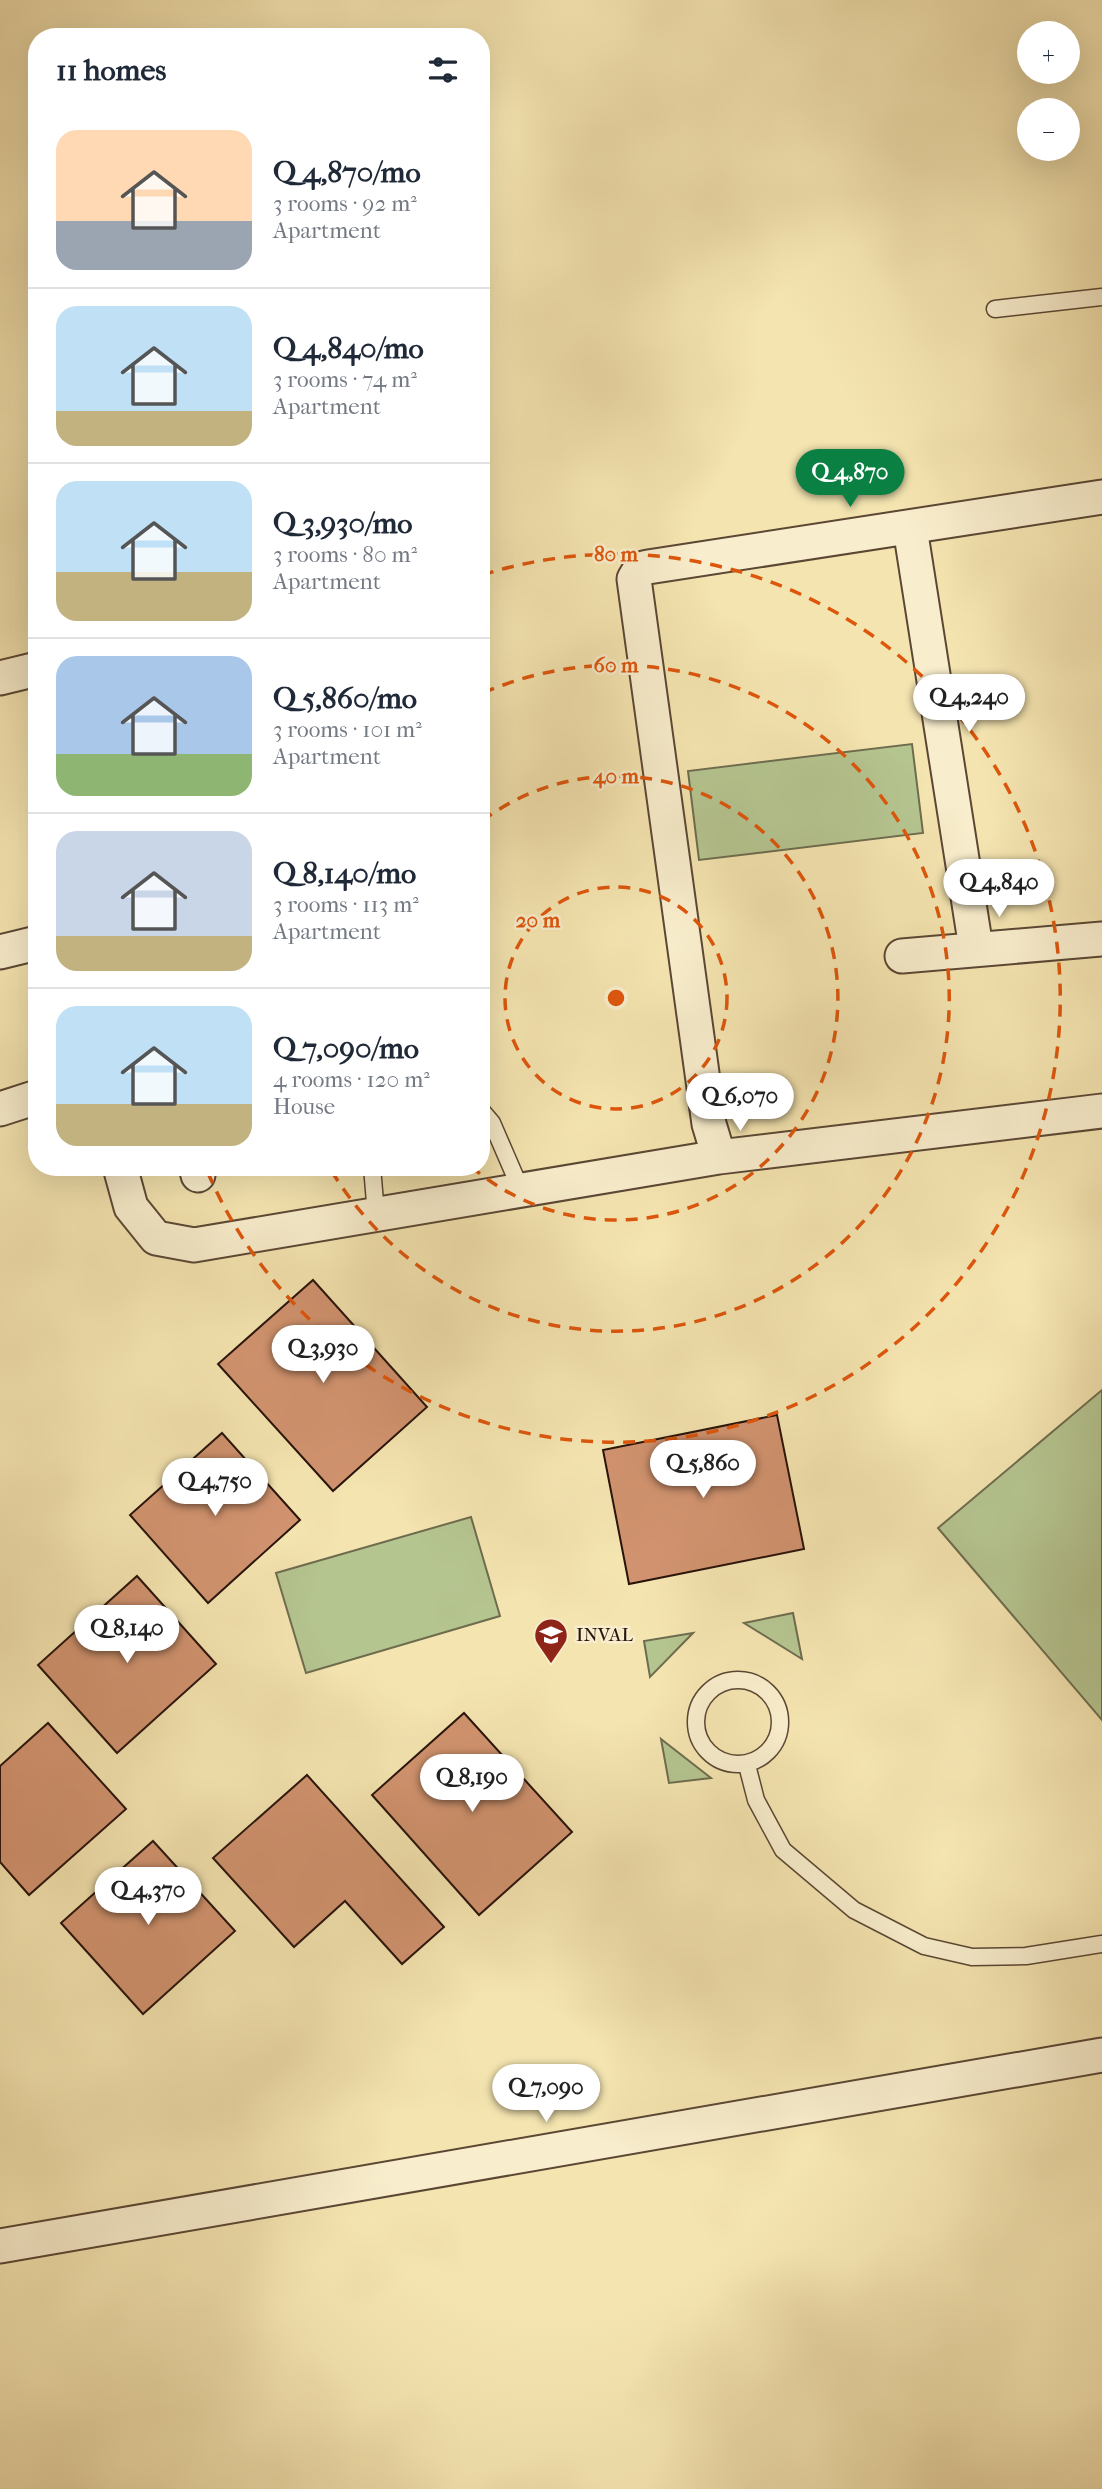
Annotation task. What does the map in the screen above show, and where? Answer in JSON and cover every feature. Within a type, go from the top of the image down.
[{"type":"street","points":[[719,1157],[709,1124],[634,579],[640,569],[648,567],[1102,497]]},
{"type":"street","points":[[910,528],[976,948]]},
{"type":"street","points":[[0,678],[28,671]]},
{"type":"street","points":[[902,956],[1102,939]]},
{"type":"street","points":[[0,952],[28,945]]},
{"type":"street","points":[[0,1109],[28,1100]]},
{"type":"street","points":[[122,1176],[131,1207],[156,1238],[194,1245],[719,1157],[1102,1111]]},
{"type":"street","points":[[0,2246],[1102,2056]]},
{"type":"lane","points":[[995,309],[1102,297]]},
{"type":"lane","points":[[490,1121],[522,1190]]},
{"type":"lane","points":[[373,1176],[376,1214]]},
{"type":"lane","points":[[743,1678],[770,1692],[782,1720],[773,1748],[747,1765],[718,1761],[697,1740],[695,1709],[713,1685],[743,1678]]},
{"type":"lane","points":[[747,1765],[756,1800],[783,1850],[854,1910],[924,1946],[972,1957],[1026,1956],[1102,1944]]},
{"type":"green space","points":[[912,744],[923,833],[699,860],[688,771]]},
{"type":"green space","points":[[1102,1390],[1102,1720],[938,1528]]},
{"type":"green space","points":[[471,1517],[500,1616],[306,1673],[276,1573]]},
{"type":"green space","points":[[793,1613],[802,1659],[744,1623]]},
{"type":"green space","points":[[693,1633],[650,1677],[644,1641]]},
{"type":"green space","points":[[661,1739],[711,1778],[669,1783]]},
{"type":"building","points":[[313,1280],[427,1407],[333,1491],[218,1364]]},
{"type":"building","points":[[777,1415],[804,1549],[629,1584],[603,1450]]},
{"type":"building","points":[[222,1433],[300,1520],[208,1603],[130,1515]]},
{"type":"building","points":[[137,1576],[216,1664],[117,1753],[38,1665]]},
{"type":"building","points":[[464,1713],[572,1832],[479,1915],[372,1795]]},
{"type":"building","points":[[48,1723],[126,1809],[29,1895],[0,1862],[0,1766]]},
{"type":"building","points":[[307,1775],[444,1927],[402,1964],[345,1901],[294,1947],[213,1858]]},
{"type":"building","points":[[153,1841],[235,1931],[143,2014],[61,1923]]},
{"type":"place","name":"INVAL","points":[[551,1665]]}]
